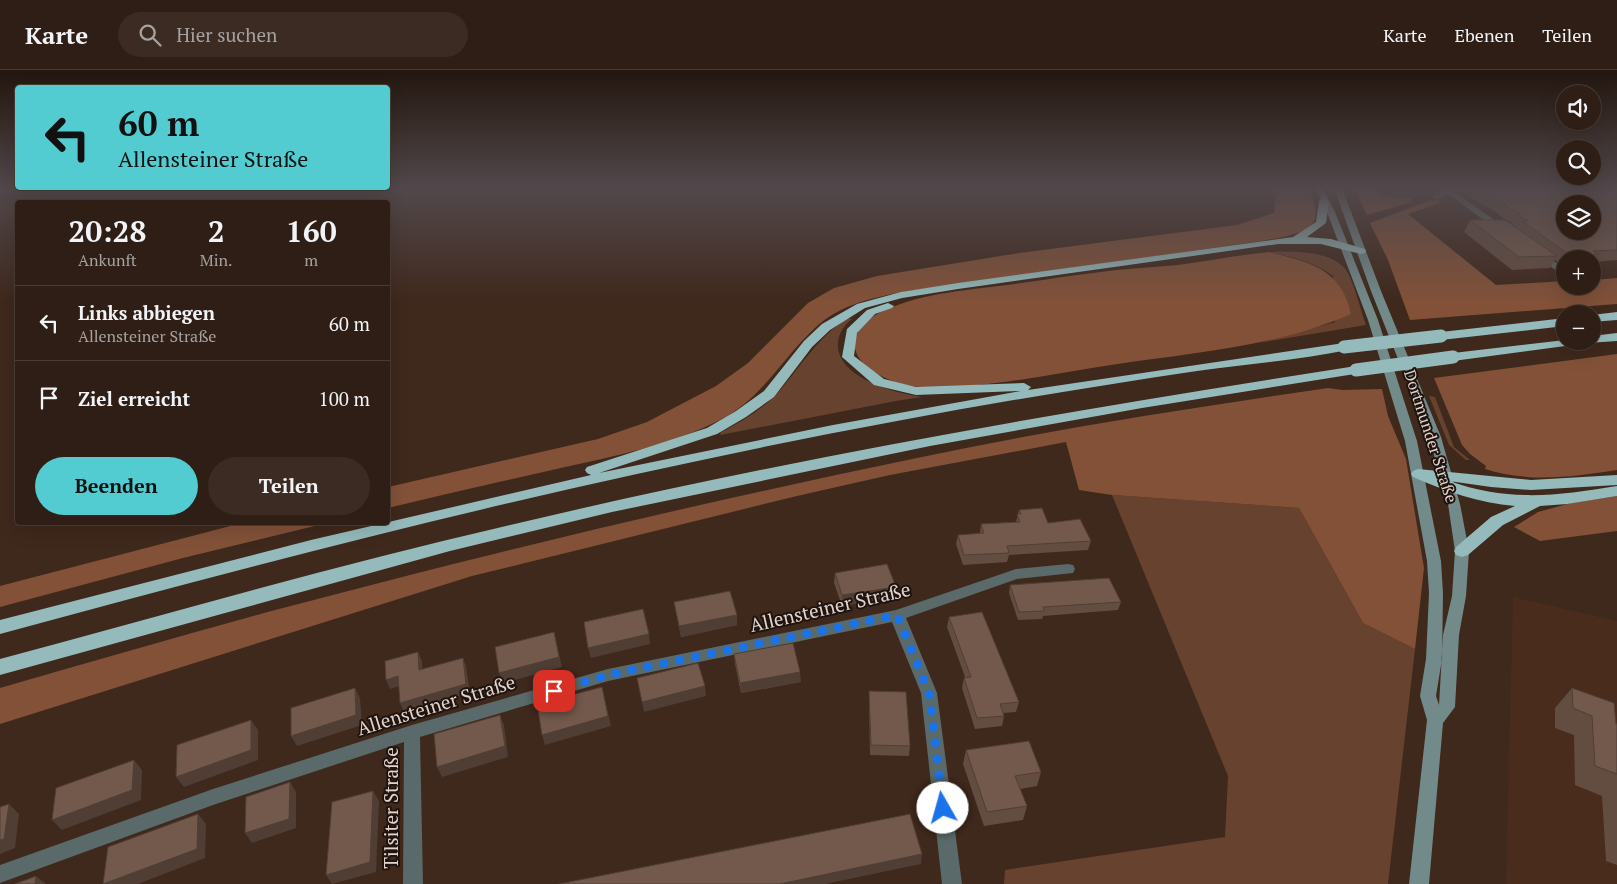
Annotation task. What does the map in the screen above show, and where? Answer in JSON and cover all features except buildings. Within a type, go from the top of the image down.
[{"type":"highway","points":[[1296,240],[1317,226]]},
{"type":"highway","points":[[476,506],[712,431],[741,414],[769,394],[808,344],[826,326],[861,306],[901,295],[958,286],[1296,240],[1362,251]]},
{"type":"highway","points":[[1085,384],[916,391],[879,382],[848,357],[851,332],[871,312],[902,300],[960,290],[1259,249],[1345,249]]},
{"type":"highway","points":[[1601,318],[1617,316]]},
{"type":"highway","points":[[0,627],[277,554],[476,506],[658,464],[834,428],[1085,384],[1344,347],[1556,323]]},
{"type":"highway","points":[[1601,339],[1617,338]]},
{"type":"highway","points":[[0,667],[504,531],[745,477],[1013,425],[1152,401],[1356,370],[1556,344]]},
{"type":"highway","points":[[1418,474],[1448,481],[1488,498],[1536,502],[1617,491]]},
{"type":"highway","points":[[1448,481],[1530,486],[1571,485],[1617,480]]},
{"type":"highway","points":[[1462,551],[1497,521],[1536,502]]},
{"type":"main road","name":"Dortmunder Straße","points":[[1336,226],[1372,320],[1411,441],[1434,562],[1436,593],[1434,659],[1428,696],[1435,720],[1419,884]]},
{"type":"main road","name":"Dortmunder Straße","points":[[1352,226],[1408,365],[1448,481],[1462,551],[1459,596],[1451,635],[1447,707],[1435,720]]},
{"type":"street","points":[[1499,226],[1512,236]]},
{"type":"street","points":[[1528,247],[1556,266]]},
{"type":"street","name":"Allensteiner Straße","points":[[0,874],[213,797],[412,732],[608,675],[897,615],[1016,574],[1068,570]]},
{"type":"street","points":[[897,615],[929,693],[952,884]]},
{"type":"street","name":"Tilsiter Straße","points":[[412,732],[413,884]]},
{"type":"shaded area","points":[[1229,226],[1310,226],[1292,235],[1262,241],[909,291],[859,303],[835,313],[825,320],[803,340],[760,390],[748,401],[720,420],[701,429],[662,443],[622,454],[390,508],[390,487],[598,439],[647,422],[716,386],[748,363],[808,303],[834,288],[877,276],[1019,253]]},
{"type":"shaded area","points":[[1371,226],[1423,226],[1496,285],[1556,282],[1556,295],[1601,295],[1601,279],[1617,278],[1617,304],[1556,305],[1556,309],[1410,320],[1388,260]]},
{"type":"shaded area","points":[[1269,252],[1300,252],[1324,256],[1342,265],[1351,279],[1366,325],[1258,343],[1335,322],[1333,276],[1326,271],[1294,258]]},
{"type":"shaded area","points":[[1269,252],[1310,264],[1331,277],[1340,286],[1351,314],[1293,334],[1233,347],[971,386],[917,387],[901,384],[872,371],[859,358],[855,350],[857,334],[867,321],[883,311],[914,300],[965,290],[1124,269],[1178,265]]},
{"type":"shaded area","points":[[847,318],[852,319],[843,329],[838,342],[840,355],[846,365],[869,382],[897,392],[922,397],[720,435],[721,432],[745,419],[768,402],[828,333]]},
{"type":"shaded area","points":[[1617,354],[1617,470],[1583,475],[1534,477],[1518,476],[1485,469],[1486,466],[1470,454],[1462,445],[1434,378]]},
{"type":"shaded area","points":[[1328,388],[1342,390],[1382,389],[1388,416],[1406,459],[1424,568],[1415,649],[1363,623],[1299,508],[1112,495],[1079,490],[1066,442],[890,475],[472,576],[0,724],[0,688],[142,647],[441,567],[678,510],[968,447],[1225,403]]},
{"type":"shaded area","points":[[1429,396],[1435,397],[1454,447],[1470,460],[1466,460],[1449,445]]},
{"type":"shaded area","points":[[1112,495],[1299,508],[1363,623],[1415,649],[1388,884],[1004,884],[1005,870],[1225,837],[1228,776]]},
{"type":"shaded area","points":[[1617,496],[1617,531],[1540,541],[1514,527],[1538,512],[1571,503]]},
{"type":"shaded area","points":[[234,525],[319,525],[183,558],[0,607],[0,586]]},
{"type":"shaded area","points":[[1513,597],[1617,621],[1617,884],[1506,884]]},
{"type":"route","points":[[554,691],[608,675],[897,615],[929,693],[943,808]]}]
